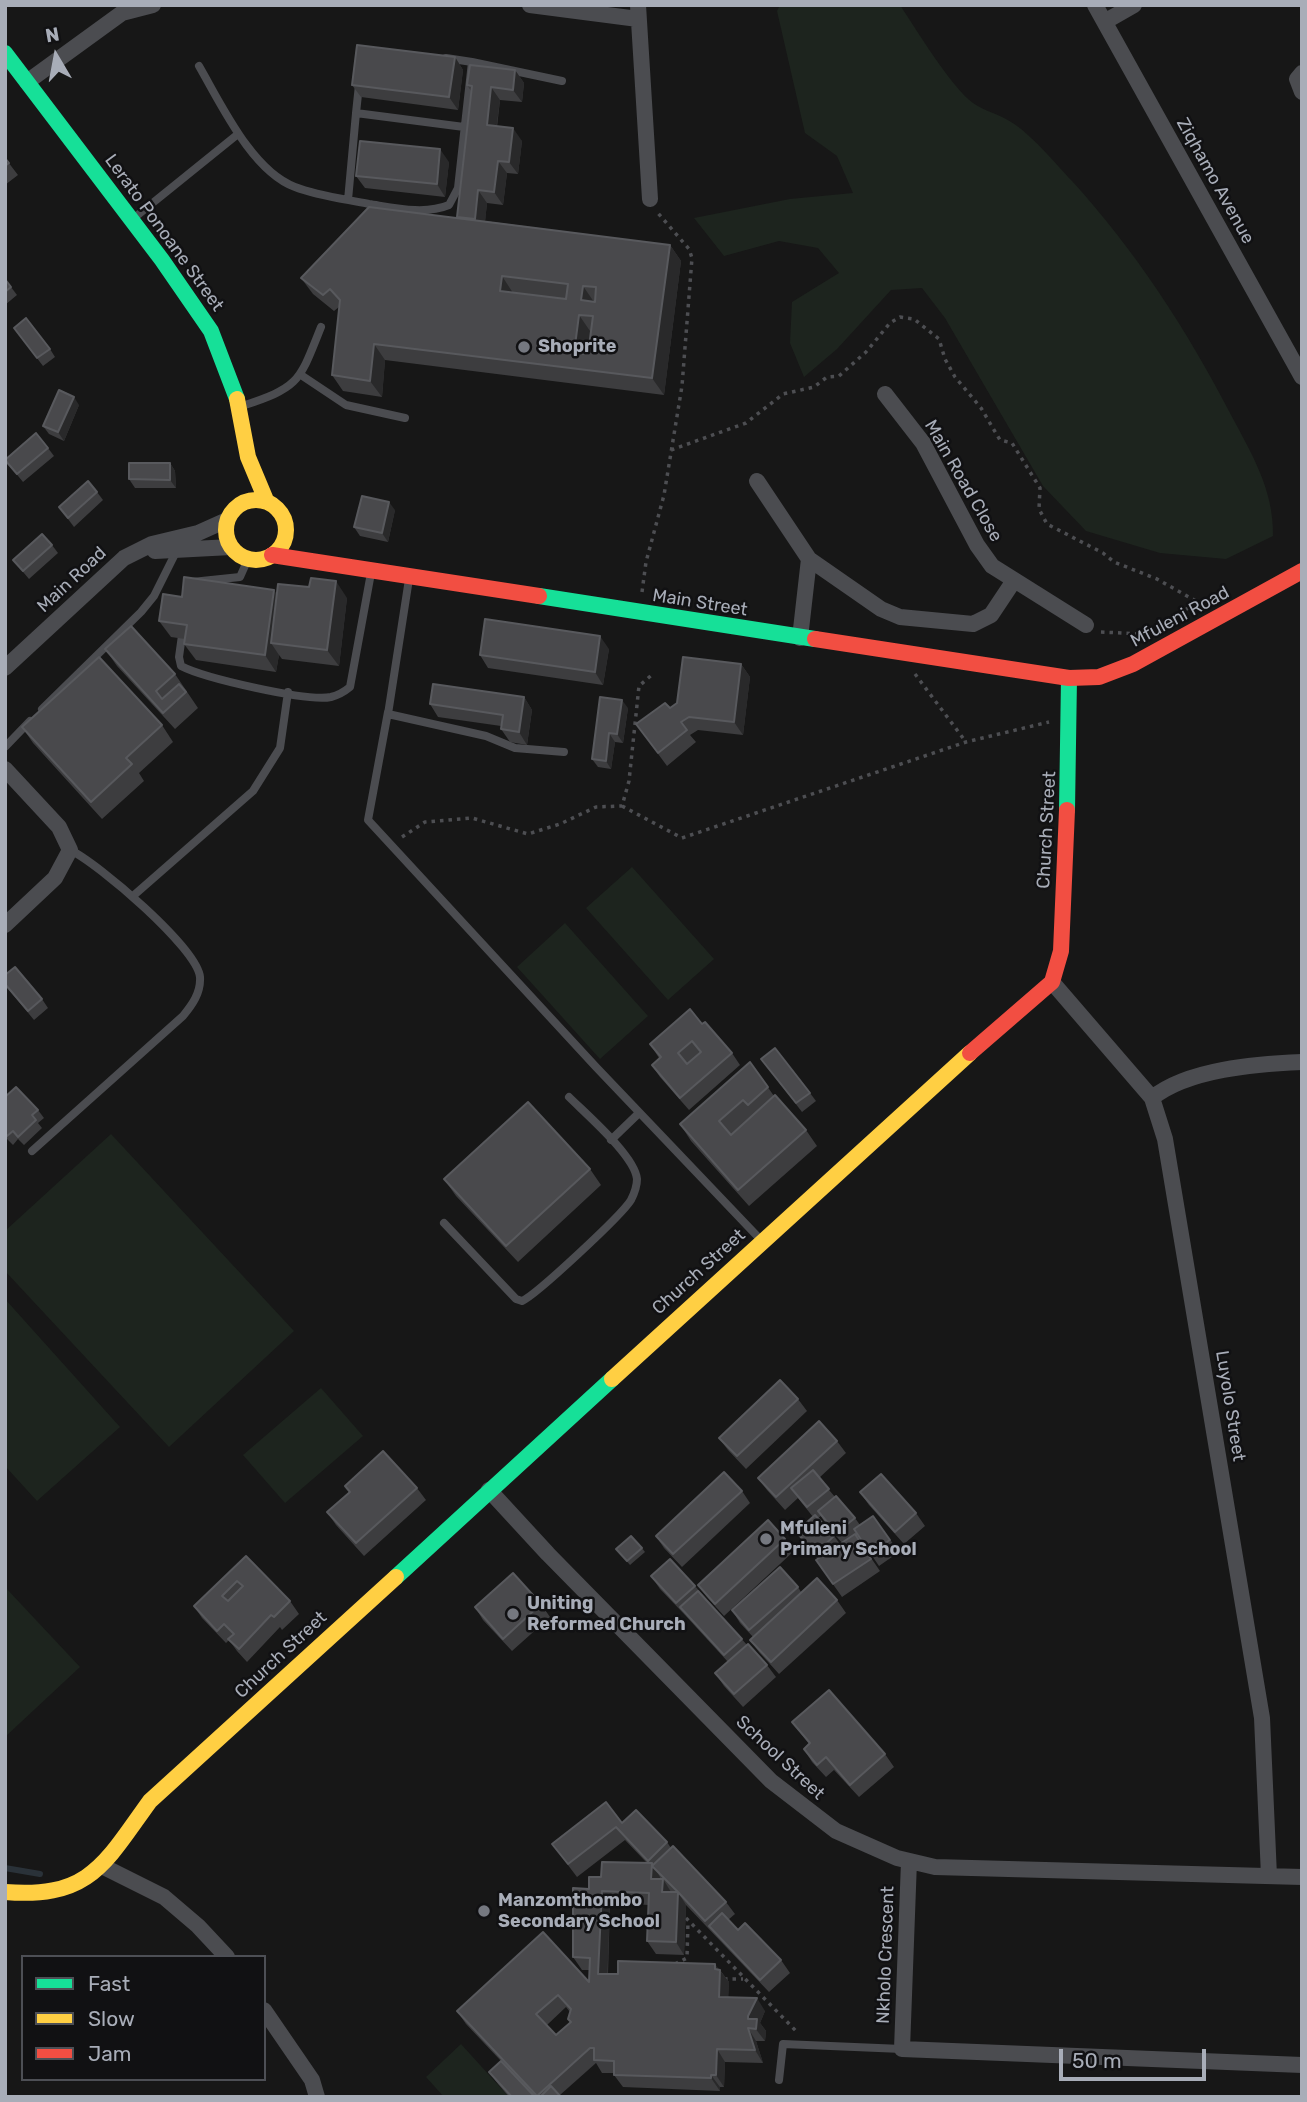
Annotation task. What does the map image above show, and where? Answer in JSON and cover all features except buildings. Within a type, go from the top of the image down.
[{"type":"street","points":[[27,82],[121,9],[153,5]]},
{"type":"street","points":[[530,5],[638,12],[650,199]]},
{"type":"street","name":"Ziqhamo Avenue","points":[[1095,5],[1302,377]]},
{"type":"street","points":[[1106,21],[1134,5]]},
{"type":"street","name":"Lerato Ponoane Street","points":[[5,53],[132,220],[211,331],[222,353],[239,407],[248,457],[266,500]]},
{"type":"street","points":[[1302,73],[1297,79],[1302,92]]},
{"type":"street","name":"Main Road Close","points":[[885,394],[923,443],[983,555],[1013,582],[1086,625]]},
{"type":"street","name":"Lerato Ponoane Street","points":[[231,514],[248,457]]},
{"type":"street","points":[[757,481],[808,559],[881,610],[913,619],[973,624],[983,621],[998,608],[1013,582]]},
{"type":"street","points":[[253,500],[266,500],[280,512],[286,532],[279,549],[263,559],[248,558],[231,547],[225,530],[231,514],[253,500]]},
{"type":"street","name":"Main Road","points":[[5,667],[135,551],[198,533],[231,514]]},
{"type":"street","name":"Main Street","points":[[286,532],[325,561]]},
{"type":"street","name":"Main Road","points":[[135,551],[231,547]]},
{"type":"street","name":"Main Street","points":[[271,555],[325,561],[800,638],[1069,678]]},
{"type":"street","points":[[800,638],[808,559]]},
{"type":"street","name":"Mfuleni Road","points":[[1069,678],[1099,677],[1133,664],[1302,571]]},
{"type":"street","name":"Church Street","points":[[5,1892],[46,1894],[75,1885],[102,1866],[150,1801],[960,1060],[1052,982],[1061,951],[1070,739],[1069,678]]},
{"type":"street","points":[[5,769],[59,827],[70,850],[63,868],[55,878],[5,925]]},
{"type":"street","name":"Luyolo Street","points":[[1052,982],[1152,1098],[1170,1166],[1262,1718],[1269,1875]]},
{"type":"street","points":[[1152,1098],[1179,1081],[1255,1065],[1302,1062]]},
{"type":"street","name":"School Street","points":[[489,1490],[548,1554],[771,1781],[836,1830],[909,1861],[934,1867],[1302,1877]]},
{"type":"street","name":"Nkholo Crescent","points":[[909,1861],[902,2049],[1302,2065]]},
{"type":"street","points":[[102,1866],[164,1897],[198,1926],[225,1955]]},
{"type":"street","points":[[266,2013],[313,2080],[317,2097]]},
{"type":"lane","points":[[434,56],[562,81]]},
{"type":"lane","points":[[199,66],[238,134],[269,169],[290,185],[348,200],[430,211],[449,205],[458,188],[472,62]]},
{"type":"lane","points":[[348,200],[360,77]]},
{"type":"lane","points":[[356,113],[464,127]]},
{"type":"lane","points":[[132,220],[238,134]]},
{"type":"lane","points":[[239,407],[278,394],[301,375],[321,327]]},
{"type":"lane","points":[[301,375],[346,405],[405,418]]},
{"type":"lane","points":[[5,747],[141,612],[154,596],[177,550]]},
{"type":"lane","points":[[188,592],[189,584],[195,580],[240,577],[248,558]]},
{"type":"lane","points":[[184,620],[178,657],[181,666],[203,675],[288,692],[330,697],[350,687],[372,570]]},
{"type":"lane","points":[[410,576],[368,820],[639,1113],[762,1241]]},
{"type":"lane","points":[[134,897],[253,791],[280,748],[288,692]]},
{"type":"lane","points":[[388,712],[390,716],[486,736],[515,748],[564,752]]},
{"type":"lane","points":[[32,1151],[183,1016],[199,990],[200,976],[190,954],[134,897],[97,865],[70,850]]},
{"type":"lane","points":[[444,1223],[516,1299],[525,1300],[611,1222],[631,1200],[636,1188],[636,1174],[611,1140],[569,1097]]},
{"type":"lane","points":[[611,1140],[639,1113]]},
{"type":"lane","points":[[779,2080],[780,2047],[783,2044],[796,2043]]},
{"type":"lane","name":"Nkholo Crescent","points":[[796,2043],[902,2049]]},
{"type":"path","points":[[642,592],[682,386],[692,258],[689,249],[670,229],[650,199]]},
{"type":"path","points":[[671,450],[746,423],[783,394],[814,387],[827,377],[839,376],[866,352],[890,323],[900,317],[914,319],[939,339],[954,377],[981,408],[1000,440],[1012,443],[1040,488],[1039,509],[1047,524],[1103,552],[1114,562],[1157,579],[1200,602],[1206,610]]},
{"type":"path","points":[[1086,625],[1098,631],[1141,633],[1200,602]]},
{"type":"path","points":[[1141,633],[1145,642]]},
{"type":"path","points":[[912,667],[917,681],[966,743]]},
{"type":"path","points":[[622,806],[629,781],[639,686],[654,673]]},
{"type":"path","points":[[391,844],[425,822],[472,818],[528,834],[560,824],[596,807],[622,806],[682,838],[966,743],[1057,720]]},
{"type":"path","points":[[665,1969],[687,1958],[687,1920],[743,1979],[796,2028],[796,2043]]},
{"type":"path","points":[[724,1979],[743,1979]]},
{"type":"shaded area","points":[[780,5],[900,5],[934,57],[964,95],[977,106],[1018,127],[1051,158],[1117,235],[1196,351],[1260,472],[1270,503],[1273,536],[1226,559],[1160,553],[1086,531],[1043,486],[945,318],[922,288],[891,290],[837,349],[804,377],[790,343],[792,302],[839,273],[818,248],[779,241],[724,256],[694,218],[790,199],[853,193],[837,156],[805,133],[777,11]]},
{"type":"shaded area","points":[[632,867],[714,959],[668,1000],[586,908]]},
{"type":"shaded area","points":[[565,923],[648,1016],[600,1059],[517,967]]},
{"type":"shaded area","points":[[111,1134],[294,1331],[169,1447],[5,1271],[5,1231]]},
{"type":"shaded area","points":[[5,1299],[120,1427],[37,1501],[5,1466]]},
{"type":"shaded area","points":[[321,1388],[363,1436],[285,1503],[243,1455]]},
{"type":"shaded area","points":[[5,1587],[80,1667],[5,1737]]},
{"type":"shaded area","points":[[461,2044],[509,2097],[444,2097],[426,2077]]},
{"type":"waterway","points":[[5,1868],[40,1874]]},
{"type":"traffic: fast","points":[[5,53],[162,260],[211,331],[237,399]]},
{"type":"traffic: fast","points":[[539,596],[815,639]]},
{"type":"traffic: fast","points":[[1067,810],[1069,678]]},
{"type":"traffic: fast","points":[[396,1577],[612,1379]]},
{"type":"traffic: slow","points":[[237,399],[248,457],[266,500]]},
{"type":"traffic: slow","points":[[256,500],[268,502],[281,513],[286,530],[284,542],[273,555],[256,560],[244,558],[231,547],[226,530],[228,518],[239,505],[256,500]]},
{"type":"traffic: slow","points":[[612,1379],[970,1053]]},
{"type":"traffic: slow","points":[[5,1892],[34,1893],[57,1889],[76,1883],[92,1872],[107,1859],[150,1801],[396,1577]]},
{"type":"traffic: jam","points":[[272,555],[539,596]]},
{"type":"traffic: jam","points":[[815,639],[1069,678],[1099,677],[1133,664],[1302,571]]},
{"type":"traffic: jam","points":[[970,1053],[1052,982],[1061,951],[1067,810]]},
{"type":"place","name":"Shoprite","points":[[524,347]]},
{"type":"place","name":"Mfuleni Primary School","points":[[766,1539]]},
{"type":"place","name":"Uniting Reformed Church","points":[[513,1614]]},
{"type":"place","name":"Manzomthombo Secondary School","points":[[484,1911]]}]
